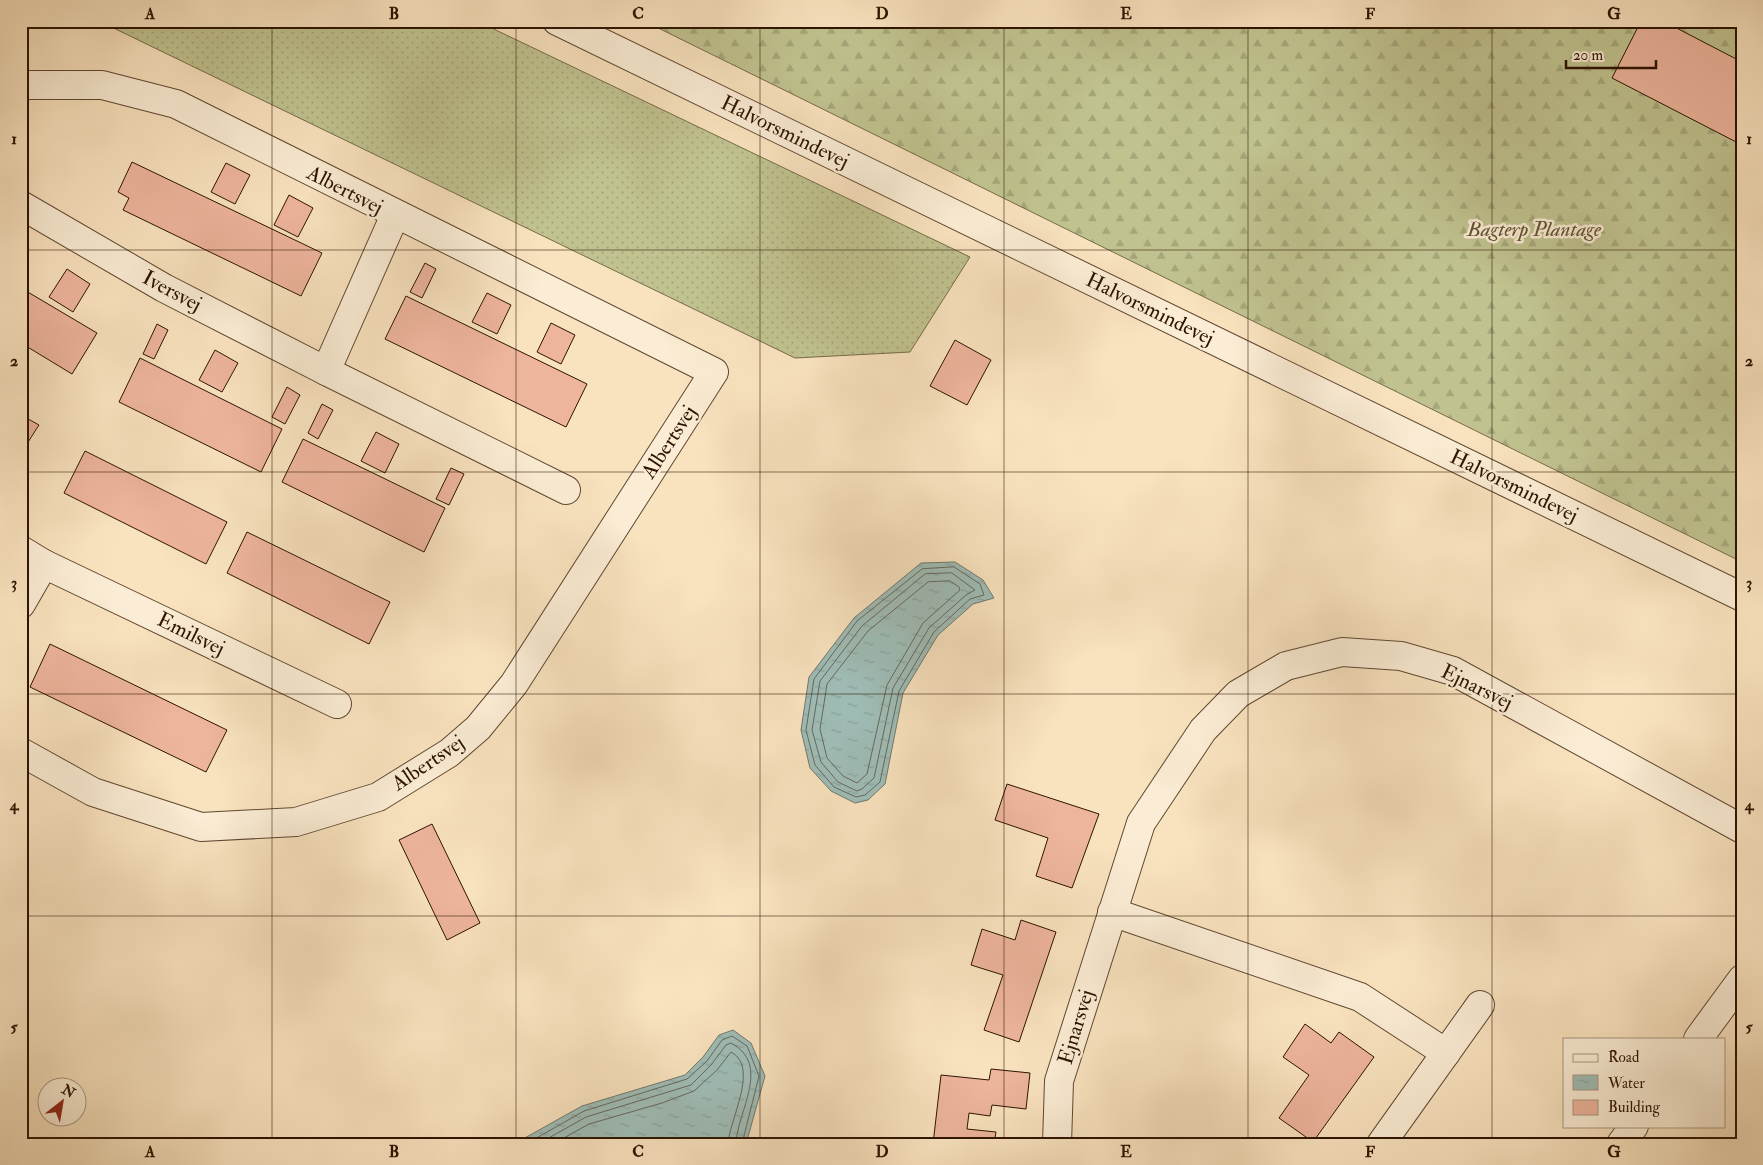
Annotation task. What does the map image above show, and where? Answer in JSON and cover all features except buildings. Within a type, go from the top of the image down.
[{"type":"street","name":"Halvorsmindevej","points":[[557,21],[1742,597]]},
{"type":"street","name":"Albertsvej","points":[[21,85],[102,85],[176,104],[714,372],[514,684],[478,728],[449,753],[378,797],[296,822],[201,827],[93,792],[21,752]]},
{"type":"street","name":"Iversvej","points":[[21,205],[164,288],[566,490]]},
{"type":"street","points":[[326,371],[395,214]]},
{"type":"street","name":"Emilsvej","points":[[21,550],[44,564],[337,704]]},
{"type":"street","points":[[21,604],[44,564]]},
{"type":"street","name":"Ejnarsvej","points":[[1057,1144],[1059,1081],[1141,823],[1203,730],[1238,694],[1286,666],[1342,652],[1401,656],[1453,671],[1742,829]]},
{"type":"street","points":[[1112,912],[1360,997],[1446,1053]]},
{"type":"street","points":[[1699,1038],[1742,979]]},
{"type":"street","points":[[1381,1144],[1480,1005]]},
{"type":"street","points":[[1621,1144],[1633,1128]]},
{"type":"green space","points":[[21,21],[72,21],[21,27]]},
{"type":"green space","points":[[99,21],[477,21],[970,257],[910,352],[795,358]]},
{"type":"green space","name":"Bagterp Plantage","points":[[644,21],[1742,21],[1742,562]]},
{"type":"water","points":[[955,562],[983,580],[994,598],[973,604],[938,635],[903,693],[885,784],[868,800],[855,803],[831,791],[810,768],[801,730],[809,677],[854,618],[921,563]]},
{"type":"water","points":[[733,1030],[751,1043],[765,1076],[746,1144],[521,1144],[523,1139],[582,1106],[685,1075],[703,1057],[719,1035]]}]
